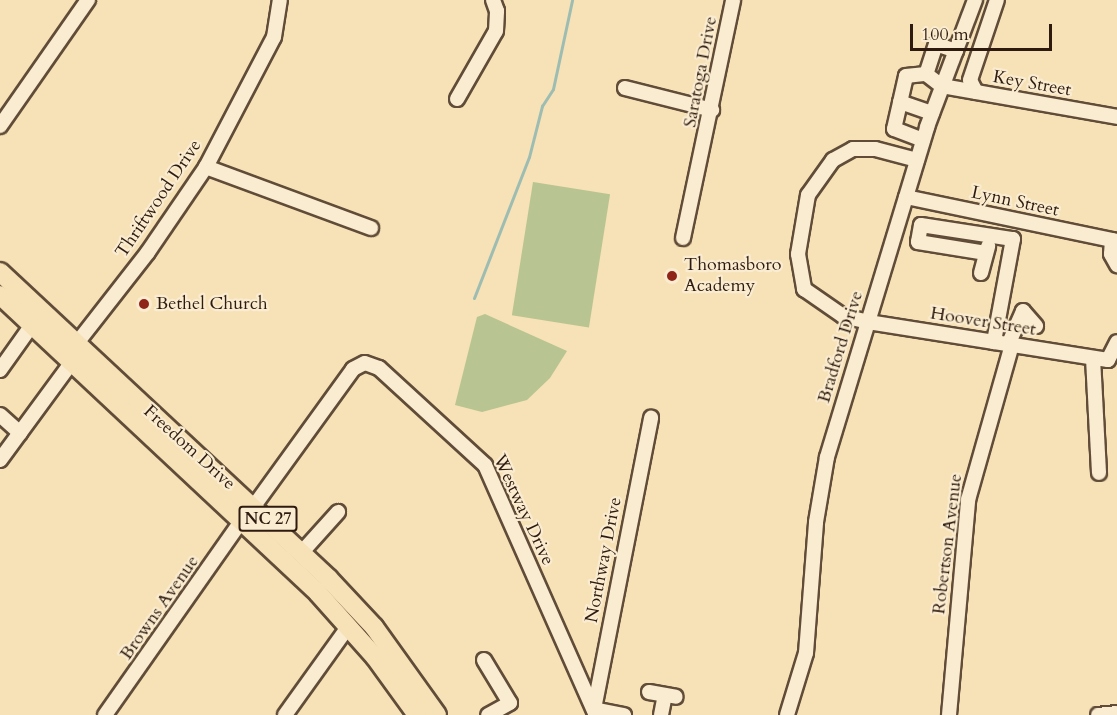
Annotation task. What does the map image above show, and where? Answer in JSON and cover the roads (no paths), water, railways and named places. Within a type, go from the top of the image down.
[{"type":"main road","name":"Freedom Drive","points":[[0,272],[195,452],[348,627],[417,715]]},
{"type":"main road","points":[[0,285],[56,335],[77,343]]},
{"type":"main road","name":"Freedom Drive","points":[[0,295],[72,362],[248,513],[302,552],[374,627],[437,715]]},
{"type":"main road","points":[[72,362],[90,365],[186,451],[195,452]]},
{"type":"street","points":[[0,126],[88,0]]},
{"type":"street","name":"Thriftwood Drive","points":[[77,343],[148,252],[206,166],[274,37],[279,0]]},
{"type":"street","points":[[457,99],[496,31],[497,11],[493,0]]},
{"type":"street","name":"Saratoga Drive","points":[[682,238],[704,150],[733,0]]},
{"type":"street","name":"Bradford Drive","points":[[787,715],[807,642],[820,492],[923,140],[975,0]]},
{"type":"street","points":[[976,92],[970,80],[998,0]]},
{"type":"street","points":[[926,74],[936,44],[956,51]]},
{"type":"street","points":[[923,140],[894,129],[906,76],[926,74],[942,86]]},
{"type":"street","name":"Key Street","points":[[942,86],[1117,117]]},
{"type":"street","points":[[625,88],[712,110]]},
{"type":"street","points":[[900,102],[932,113]]},
{"type":"street","name":"Hoover Street","points":[[917,160],[875,149],[853,149],[833,160],[808,195],[798,255],[804,289],[841,315],[868,322],[1106,360]]},
{"type":"street","points":[[206,166],[371,228]]},
{"type":"street","name":"Lynn Street","points":[[906,197],[1115,240]]},
{"type":"street","points":[[1005,344],[1008,267],[1014,238],[921,225],[918,242],[1008,267]]},
{"type":"street","points":[[984,262],[990,235]]},
{"type":"street","points":[[1115,240],[1111,254],[1117,265]]},
{"type":"street","points":[[1005,344],[1023,311],[1036,326]]},
{"type":"street","points":[[0,369],[32,325]]},
{"type":"street","points":[[1099,473],[1106,360],[1117,342]]},
{"type":"street","name":"Robertson Avenue","points":[[949,715],[968,500],[1005,344]]},
{"type":"street","points":[[0,460],[72,362]]},
{"type":"street","name":"Browns Avenue","points":[[105,715],[353,369],[364,363]]},
{"type":"street","name":"Westway Drive","points":[[364,363],[379,368],[402,387],[485,465],[595,712]]},
{"type":"street","points":[[0,415],[20,433]]},
{"type":"street","name":"Northway Drive","points":[[595,712],[651,418]]},
{"type":"street","points":[[302,552],[338,512]]},
{"type":"street","points":[[285,715],[348,627]]},
{"type":"street","points":[[484,660],[510,702],[488,715]]},
{"type":"street","points":[[649,692],[670,696],[661,715]]},
{"type":"street","points":[[595,712],[624,715]]},
{"type":"street","points":[[1098,715],[1117,713]]},
{"type":"waterway","points":[[474,298],[529,157],[542,106],[553,89],[572,0]]},
{"type":"place","name":"Thomasboro Academy","points":[[672,276]]},
{"type":"place","name":"Bethel Church","points":[[144,304]]}]
